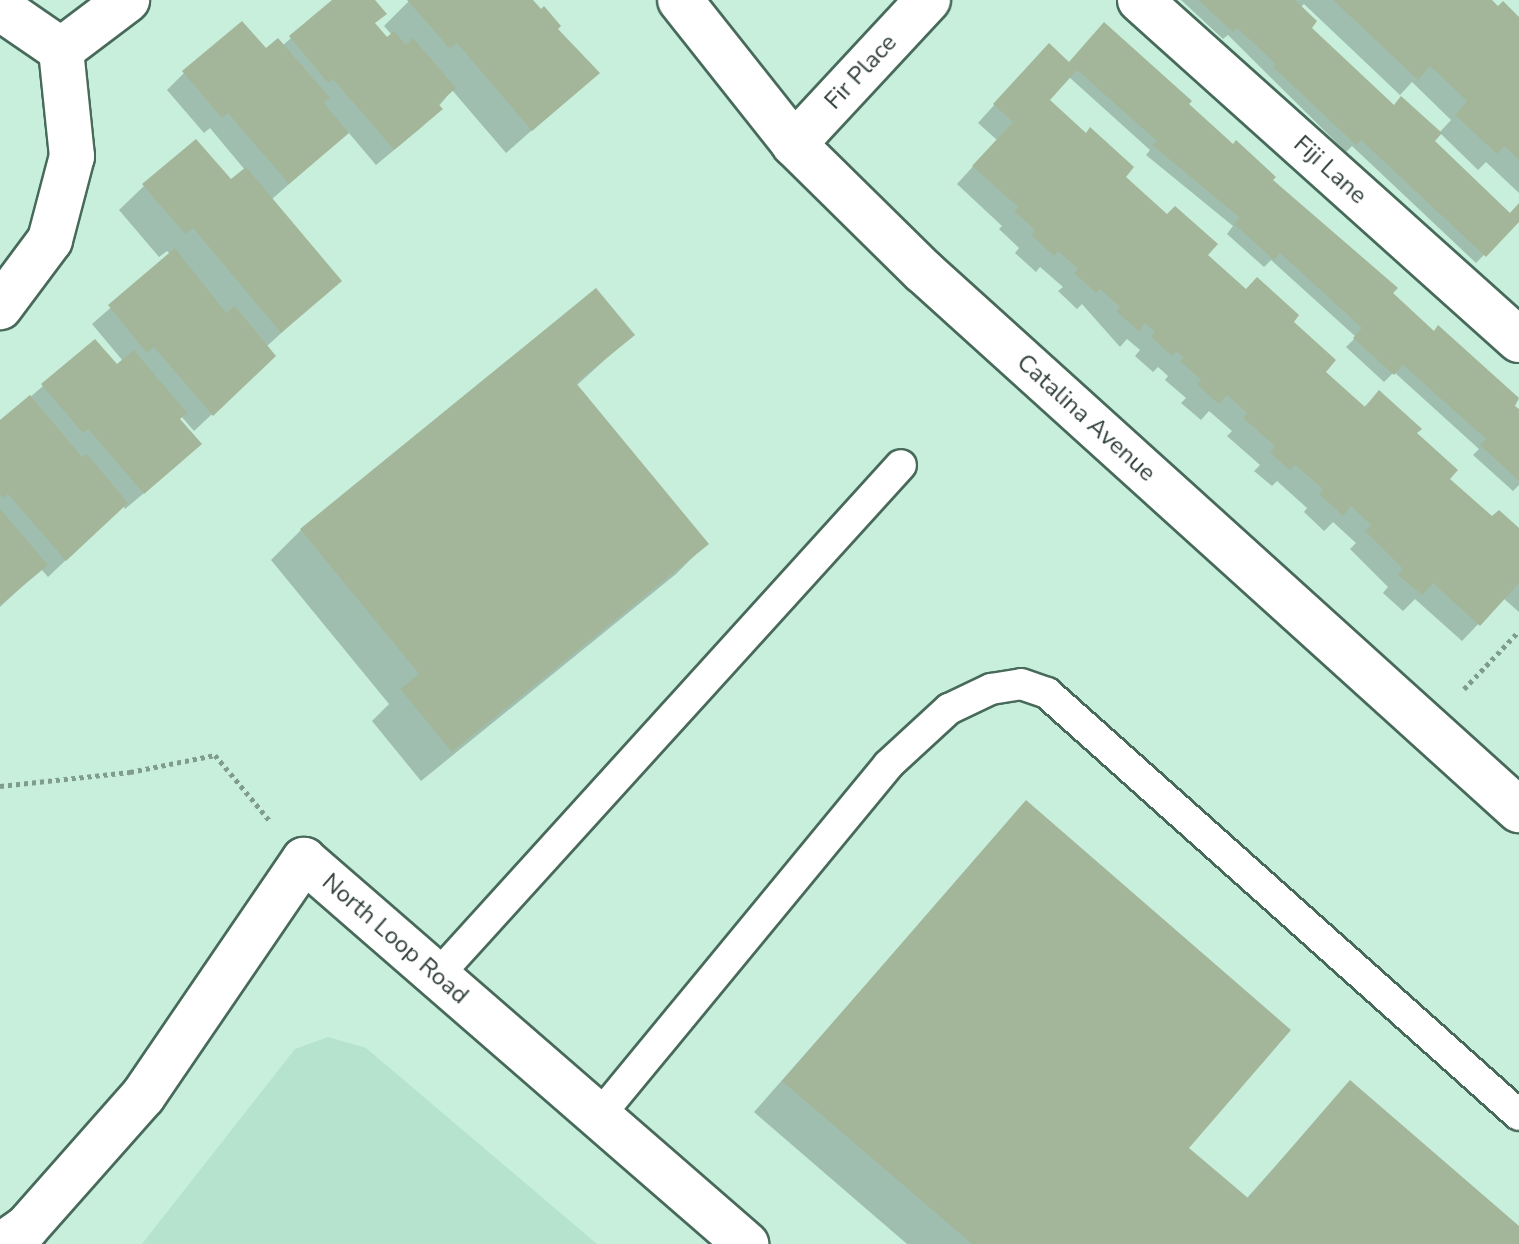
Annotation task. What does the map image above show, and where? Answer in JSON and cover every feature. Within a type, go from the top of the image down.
[{"type":"street","points":[[61,50],[127,0]]},
{"type":"street","name":"Catalina Avenue","points":[[680,0],[794,144],[923,271],[1519,810]]},
{"type":"street","name":"Fir Place","points":[[794,144],[928,0]]},
{"type":"street","name":"Fiji Lane","points":[[1140,0],[1519,340]]},
{"type":"street","points":[[0,8],[61,50],[72,156],[50,240],[0,307]]},
{"type":"street","name":"North Loop Road","points":[[3,1244],[27,1227],[143,1096],[304,860],[746,1244]]},
{"type":"lane","points":[[437,976],[901,465]]},
{"type":"lane","points":[[599,1116],[888,765],[949,709],[991,689],[1021,684],[1047,693],[1519,1115]]},
{"type":"path","points":[[1428,728],[1519,631]]},
{"type":"path","points":[[0,786],[130,772],[215,755],[304,860]]},
{"type":"shaded area","points":[[328,1037],[366,1048],[597,1244],[142,1244],[295,1049]]},
{"type":"building","points":[[332,0],[375,0],[387,14],[375,23],[387,37],[394,31],[406,45],[413,38],[456,88],[438,104],[443,109],[394,150],[333,79],[328,83],[289,36]]},
{"type":"building","points":[[407,0],[533,0],[541,9],[544,6],[561,26],[558,29],[600,73],[532,131],[457,43],[450,49]]},
{"type":"building","points":[[1198,0],[1295,0],[1317,21],[1312,28],[1394,105],[1401,96],[1442,133],[1435,141],[1510,213],[1519,203],[1519,222],[1486,257],[1361,140],[1356,145],[1273,67],[1276,64],[1237,28],[1233,32]]},
{"type":"building","points":[[1333,0],[1492,0],[1498,6],[1503,1],[1519,17],[1519,160],[1504,146],[1497,154],[1455,115],[1467,101],[1430,66],[1418,80]]},
{"type":"building","points":[[242,21],[266,48],[278,38],[330,98],[324,103],[349,133],[289,184],[228,113],[222,118],[182,71]]},
{"type":"building","points":[[1104,22],[1192,101],[1189,104],[1233,144],[1236,140],[1276,177],[1273,180],[1398,288],[1393,293],[1434,331],[1438,325],[1519,398],[1515,406],[1519,409],[1519,481],[1480,445],[1486,439],[1403,365],[1394,375],[1353,338],[1362,328],[1280,253],[1274,260],[1234,224],[1239,217],[1152,145],[1157,141],[1077,70],[1050,100],[1086,133],[1090,127],[1134,167],[1126,177],[1167,214],[1175,206],[1218,244],[1208,255],[1246,289],[1257,277],[1299,315],[1294,322],[1336,360],[1326,372],[1365,407],[1379,390],[1422,429],[1417,433],[1458,470],[1450,479],[1492,516],[1499,510],[1519,528],[1519,583],[1480,626],[1433,583],[1422,595],[1398,575],[1403,569],[1365,531],[1371,525],[1351,506],[1343,516],[1319,494],[1323,489],[1295,465],[1290,470],[1270,453],[1275,446],[1243,418],[1247,413],[1227,395],[1219,404],[1197,385],[1201,380],[1180,361],[1184,358],[1176,351],[1172,356],[1151,337],[1155,332],[1145,323],[1139,331],[1116,311],[1120,307],[1100,289],[1096,293],[1074,273],[1078,269],[1058,251],[1054,256],[1031,235],[1035,230],[1014,211],[1018,207],[972,166],[1013,122],[993,104],[1049,43],[1069,62]]},
{"type":"building","points":[[196,139],[231,179],[246,167],[342,281],[281,333],[193,228],[185,234],[142,184]]},
{"type":"building","points":[[175,248],[226,313],[235,306],[276,356],[213,416],[154,347],[147,353],[108,305]]},
{"type":"building","points":[[596,288],[635,335],[576,383],[709,544],[452,752],[400,689],[419,674],[300,529]]},
{"type":"building","points":[[95,339],[117,364],[134,350],[187,413],[180,419],[202,444],[144,494],[88,429],[83,433],[41,384]]},
{"type":"building","points":[[30,395],[82,457],[87,454],[128,503],[66,561],[8,494],[3,498],[0,495],[0,420]]},
{"type":"building","points":[[0,509],[48,565],[0,605]]},
{"type":"building","points":[[1026,800],[1291,1030],[1189,1148],[1248,1198],[1350,1080],[1519,1226],[1519,1244],[972,1244],[782,1081]]}]
